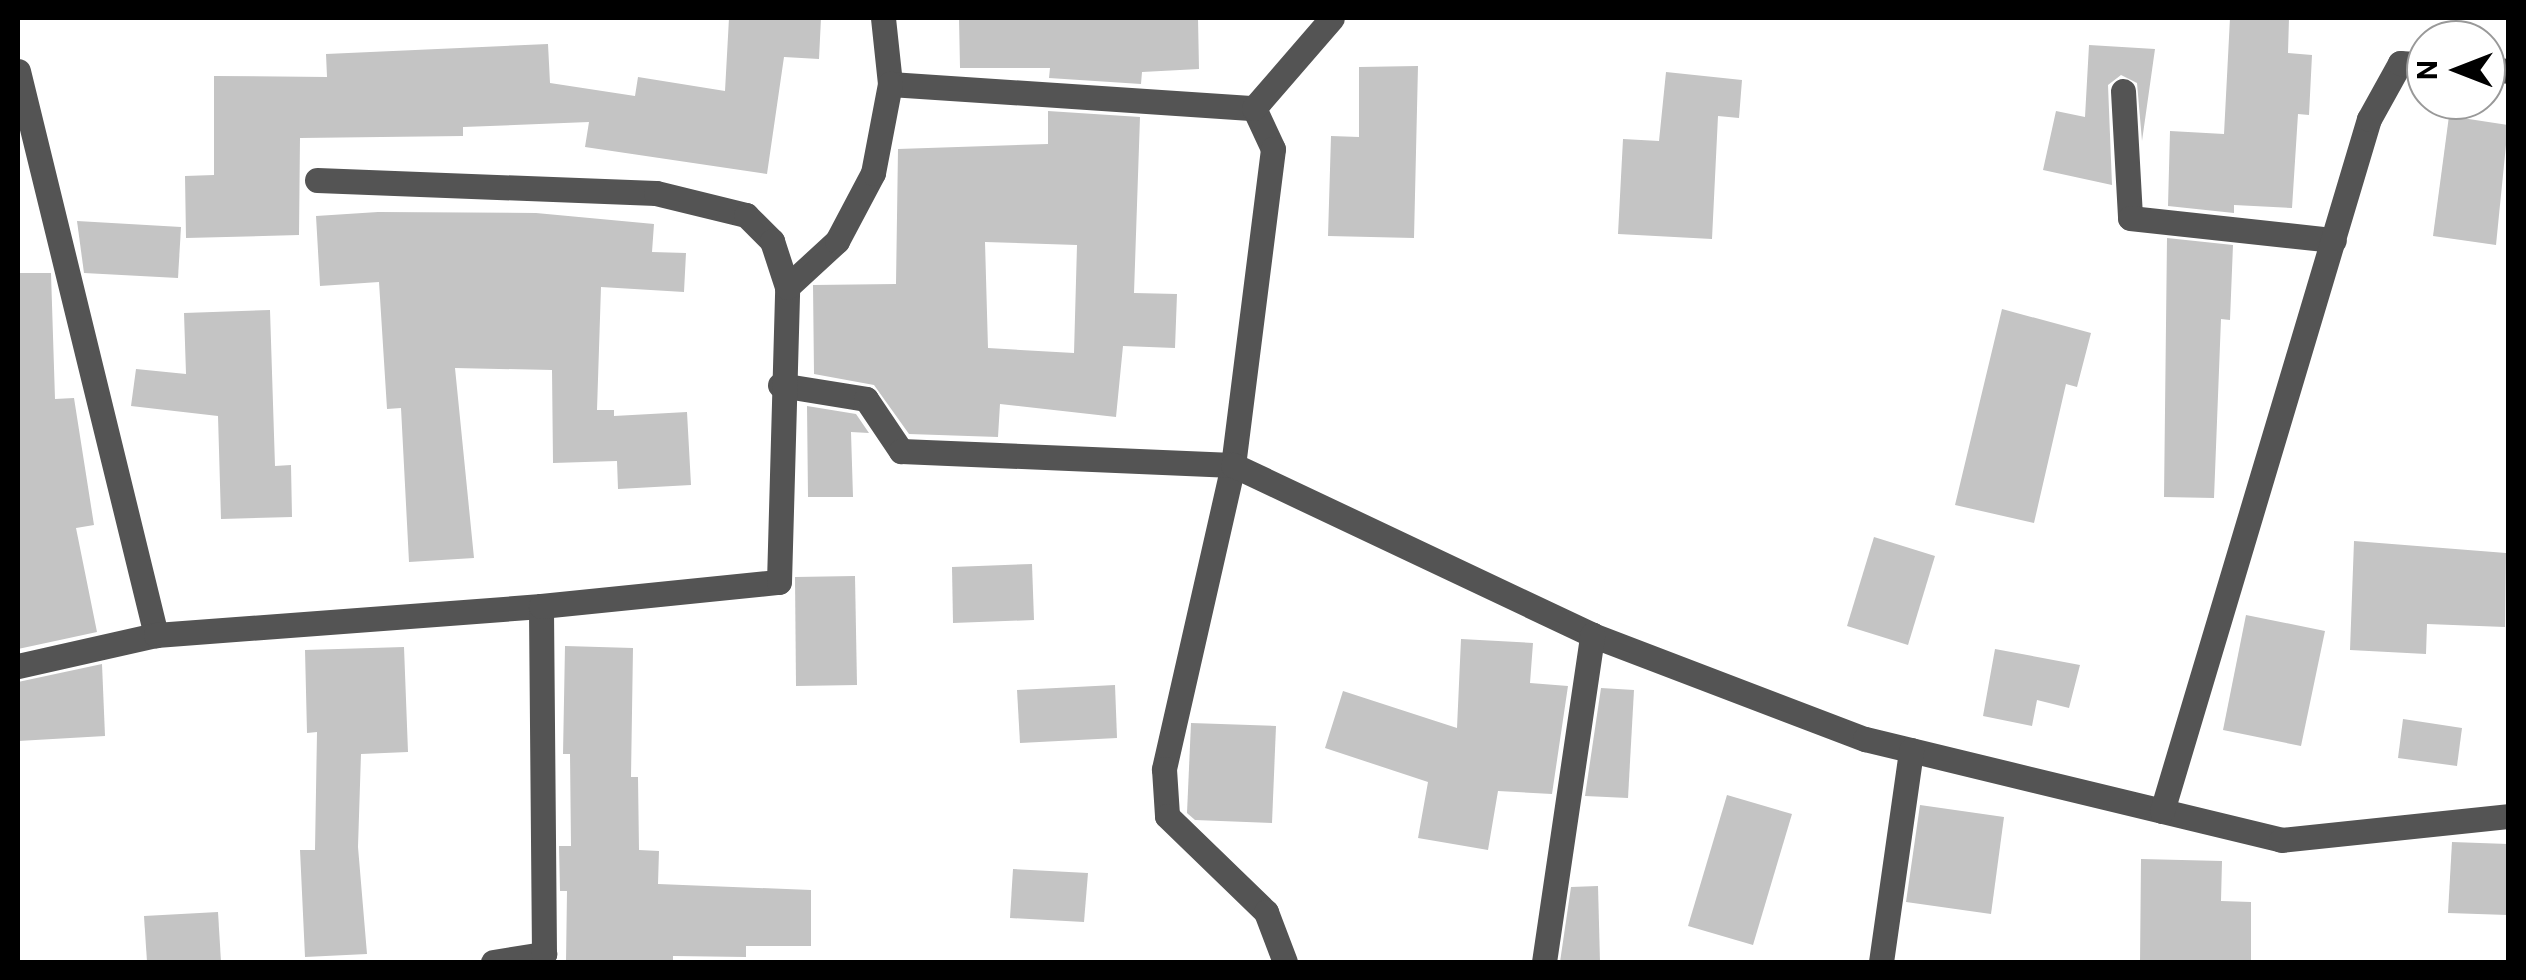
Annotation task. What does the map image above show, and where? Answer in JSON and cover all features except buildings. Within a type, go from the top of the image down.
[{"type":"street","points":[[788,287],[836,241],[873,172],[890,84],[883,18]]},
{"type":"street","points":[[1254,108],[1332,18]]},
{"type":"street","points":[[2162,811],[2369,119],[2400,63],[2406,63]]},
{"type":"street","points":[[18,71],[156,635]]},
{"type":"street","points":[[890,84],[1254,108]]},
{"type":"street","points":[[2122,91],[2130,218],[2334,240]]},
{"type":"street","points":[[1254,108],[1273,148],[1233,466],[1164,769],[1167,816],[1266,912],[1285,962]]},
{"type":"street","points":[[18,666],[156,635],[541,606],[780,582],[780,384],[788,287],[772,241],[746,215],[656,193],[318,180]]},
{"type":"street","points":[[780,384],[866,399],[901,451],[1233,466],[1592,635],[1865,739],[2281,840],[2508,816]]},
{"type":"street","points":[[493,962],[546,958],[541,606]]},
{"type":"street","points":[[1544,962],[1592,635]]},
{"type":"street","points":[[1881,962],[1911,750]]}]
